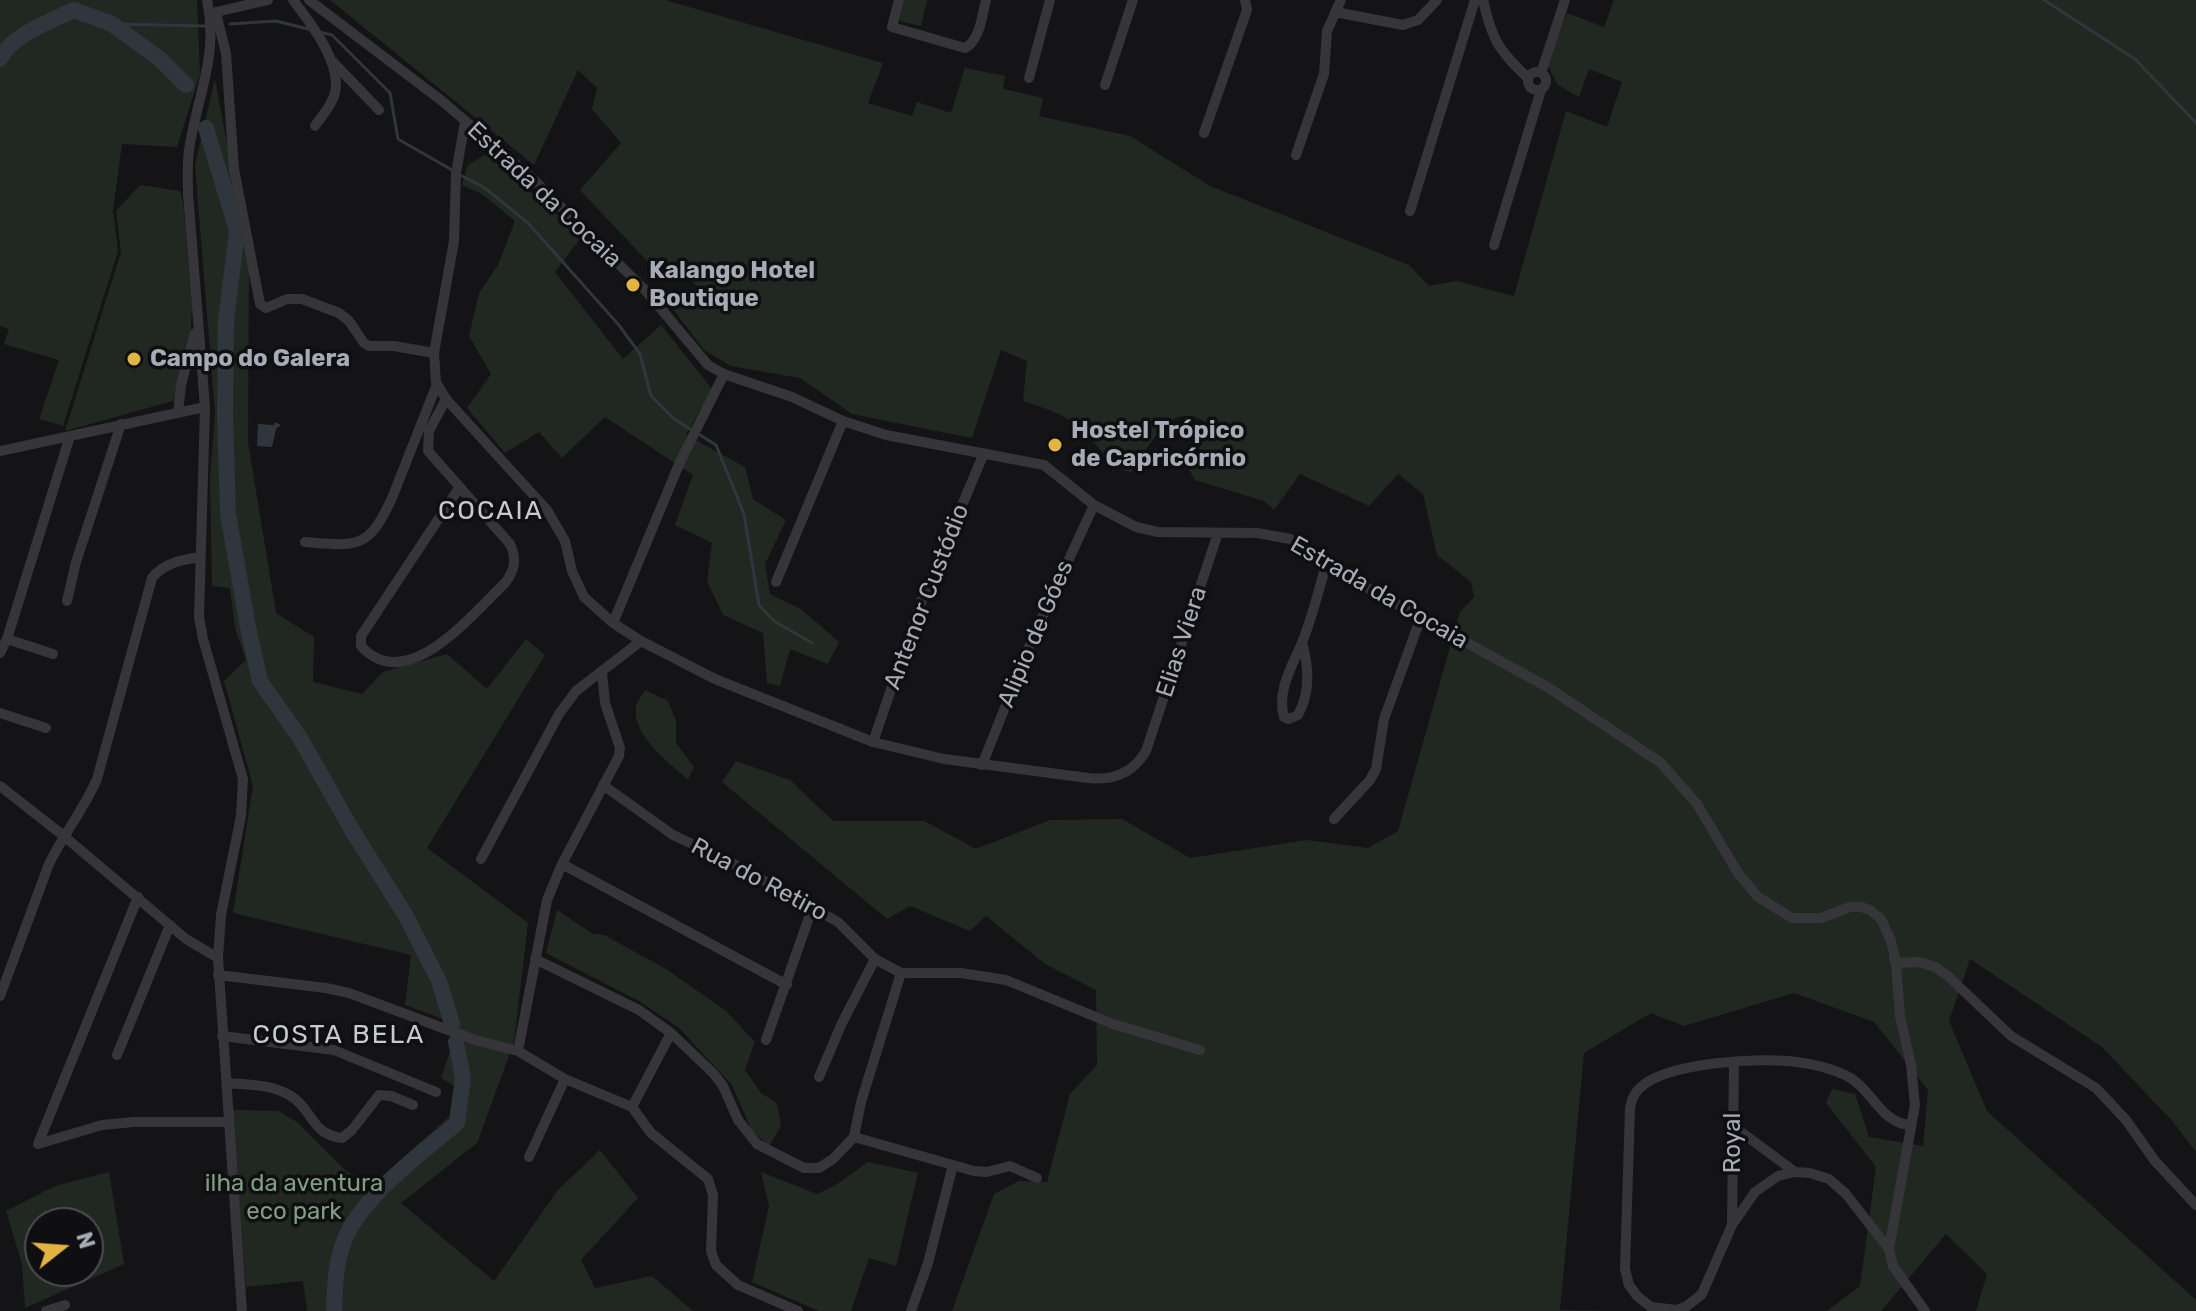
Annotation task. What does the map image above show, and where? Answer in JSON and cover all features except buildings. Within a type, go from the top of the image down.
[{"type":"street","points":[[207,0],[226,53],[234,169],[260,304],[266,308],[287,299],[302,299],[339,313],[369,346],[394,346],[434,353]]},
{"type":"street","points":[[213,13],[268,0]]},
{"type":"street","points":[[293,0],[317,32],[329,57],[336,83],[335,93],[315,126]]},
{"type":"street","name":"Estrada da Cocaia","points":[[309,0],[371,46],[530,176],[646,291],[708,365],[724,374],[792,397],[843,421],[886,435],[1044,465],[1094,505],[1136,527],[1158,532],[1277,535],[1309,548],[1355,581],[1549,688],[1661,763],[1697,804],[1748,887],[1781,913],[1809,920],[1850,907],[1870,910],[1881,919],[1896,963],[1903,1040],[1914,1085],[1911,1125],[1889,1249]]},
{"type":"street","points":[[899,0],[892,27],[965,48],[972,45],[976,37],[986,0]]},
{"type":"street","points":[[1029,78],[1050,0]]},
{"type":"street","points":[[1105,85],[1133,0]]},
{"type":"street","points":[[1204,133],[1247,10],[1245,0]]},
{"type":"street","points":[[1296,155],[1324,74],[1327,31],[1341,0]]},
{"type":"street","points":[[1335,12],[1408,24],[1418,20],[1437,0]]},
{"type":"street","points":[[1410,211],[1475,0]]},
{"type":"street","points":[[1483,0],[1495,41],[1504,55],[1528,78],[1531,88],[1541,90]]},
{"type":"street","points":[[1541,73],[1565,0]]},
{"type":"street","points":[[213,13],[207,80],[189,149],[188,166],[205,407],[198,595],[203,639],[243,779],[241,816],[221,915],[218,958],[242,1311]]},
{"type":"street","points":[[329,57],[379,110]]},
{"type":"street","points":[[1494,245],[1541,90],[1547,80],[1541,73],[1532,73],[1528,78]]},
{"type":"street","points":[[465,122],[456,173],[454,241],[434,353],[437,384],[446,399],[547,510],[565,541],[572,571],[584,597],[613,623],[641,641],[715,679],[873,742],[904,751],[982,765],[1102,780],[1121,774],[1142,758],[1146,751],[1218,533]]},
{"type":"street","points":[[178,413],[181,385],[197,322]]},
{"type":"street","points":[[613,623],[680,462],[724,374]]},
{"type":"street","points":[[305,542],[356,545],[367,538],[385,514],[437,384]]},
{"type":"street","points":[[446,399],[429,431],[428,451],[510,544],[514,553],[513,573],[428,654],[398,662],[369,654],[361,646],[361,636],[459,488]]},
{"type":"street","points":[[0,451],[205,407]]},
{"type":"street","points":[[776,582],[843,421]]},
{"type":"street","points":[[67,601],[76,562],[121,424]]},
{"type":"street","points":[[0,653],[70,436]]},
{"type":"street","name":"Antenor Custódio","points":[[873,742],[920,605],[984,453]]},
{"type":"street","name":"Alipio de Góes","points":[[982,765],[1033,637],[1094,505]]},
{"type":"street","points":[[0,996],[49,864],[88,800],[97,779],[152,578],[169,564],[200,557]]},
{"type":"street","points":[[1302,642],[1307,658],[1307,691],[1298,715],[1289,719],[1284,717],[1282,700],[1327,562]]},
{"type":"street","points":[[1334,819],[1370,780],[1376,769],[1384,719],[1421,617]]},
{"type":"street","points":[[7,639],[53,654]]},
{"type":"street","points":[[481,859],[559,714],[576,691],[641,641]]},
{"type":"street","points":[[518,1051],[547,900],[562,864],[619,756],[620,748],[605,703],[602,672]]},
{"type":"street","points":[[0,713],[46,728]]},
{"type":"street","name":"Rua do Retiro","points":[[603,785],[673,835],[813,906],[838,922],[875,959],[901,973],[961,973],[1006,980],[1113,1024],[1200,1050]]},
{"type":"street","points":[[0,786],[170,925],[218,958]]},
{"type":"street","points":[[562,864],[787,985]]},
{"type":"street","points":[[138,897],[38,1144],[102,1125],[229,1122]]},
{"type":"street","points":[[766,1040],[813,906]]},
{"type":"street","points":[[117,1055],[170,925]]},
{"type":"street","points":[[535,959],[639,1010],[671,1033],[714,1074],[747,1134],[769,1153],[812,1170],[824,1166],[854,1137],[861,1102],[901,973]]},
{"type":"street","points":[[819,1077],[875,959]]},
{"type":"street","points":[[1896,963],[1919,962],[1935,967],[2011,1036],[2096,1088],[2126,1120],[2155,1161],[2196,1205]]},
{"type":"street","points":[[218,975],[349,993],[475,1040],[518,1051],[565,1079],[632,1107],[651,1133],[708,1179],[713,1195],[711,1251],[716,1265],[738,1285],[798,1311]]},
{"type":"street","points":[[632,1107],[671,1033]]},
{"type":"street","points":[[222,1036],[334,1050],[436,1092]]},
{"type":"street","points":[[1911,1125],[1894,1122],[1862,1086],[1847,1076],[1795,1061],[1706,1064],[1668,1073],[1639,1088],[1632,1096],[1625,1269],[1629,1285],[1651,1307],[1677,1310],[1687,1306],[1702,1294],[1714,1273],[1732,1225],[1755,1192],[1778,1176],[1795,1172],[1829,1179],[1846,1194],[1889,1249],[1893,1266],[1925,1311]]},
{"type":"street","name":"Royal","points":[[1732,1225],[1734,1062]]},
{"type":"street","points":[[529,1157],[565,1079]]},
{"type":"street","points":[[227,1083],[279,1090],[295,1099],[322,1132],[342,1138],[379,1095],[391,1096],[413,1105]]},
{"type":"street","points":[[1733,1126],[1795,1172]]},
{"type":"street","points":[[854,1137],[980,1173],[1010,1166],[1037,1178]]},
{"type":"street","points":[[911,1311],[928,1263],[953,1165]]},
{"type":"street","points":[[46,1311],[65,1305]]},
{"type":"green space","points":[[0,0],[197,0],[200,74],[177,147],[122,144],[113,211],[118,251],[63,426],[39,419],[59,360],[4,344],[9,329],[0,326]]},
{"type":"green space","points":[[330,0],[665,0],[883,63],[868,103],[912,116],[917,102],[951,113],[965,68],[1005,76],[1003,89],[1043,98],[1039,116],[1130,136],[1210,186],[1409,265],[1429,286],[1457,281],[1514,296],[1566,111],[1607,127],[1622,82],[1589,69],[1579,97],[1558,85],[1547,64],[1567,13],[1604,27],[1614,0],[2196,0],[2196,1152],[2174,1123],[2102,1047],[1970,959],[1949,1021],[1987,1111],[2196,1300],[2196,1311],[1976,1311],[1987,1274],[1946,1234],[1881,1311],[1827,1311],[1860,1286],[1876,1167],[1826,1103],[1832,1089],[1855,1094],[1869,1137],[1923,1146],[1928,1090],[1874,1022],[1794,993],[1684,1026],[1651,1013],[1584,1053],[1560,1310],[1621,1311],[952,1311],[994,1194],[1019,1181],[1047,1182],[1070,1094],[1097,1065],[1096,990],[1045,964],[986,916],[970,931],[910,906],[887,919],[722,782],[736,761],[790,780],[833,821],[924,821],[976,849],[1050,820],[1122,819],[1190,858],[1307,840],[1368,848],[1398,831],[1460,612],[1474,597],[1471,582],[1437,555],[1423,494],[1398,474],[1369,506],[1300,474],[1274,510],[1264,501],[1195,480],[1187,466],[1208,424],[1195,417],[1183,416],[1163,428],[1131,473],[1110,459],[1067,418],[1023,401],[1027,361],[1001,350],[972,438],[852,414],[800,378],[731,366],[704,350],[673,309],[698,288],[677,264],[663,278],[580,190],[621,143],[592,109],[597,88],[578,70],[534,165]]},
{"type":"green space","points":[[904,0],[927,0],[921,26],[899,21]]},
{"type":"green space","name":"ilha da aventura eco park","points":[[215,79],[249,262],[248,442],[276,613],[314,637],[313,682],[362,694],[383,672],[447,654],[487,689],[526,639],[545,655],[427,848],[528,923],[514,1042],[477,1143],[401,1203],[494,1281],[558,1190],[600,1150],[638,1198],[581,1260],[595,1288],[652,1276],[693,1311],[307,1311],[303,1281],[246,1287],[232,1110],[278,1111],[297,1122],[345,1170],[370,1187],[449,1117],[454,1086],[441,1078],[459,1025],[405,1005],[411,955],[233,913],[253,786],[224,681],[246,660],[235,628],[230,588],[212,586],[210,477],[215,413],[195,165]]},
{"type":"green space","points":[[486,154],[582,236],[555,272],[623,359],[661,325],[712,389],[686,435],[745,467],[753,499],[786,520],[765,564],[770,594],[801,609],[839,642],[828,664],[790,649],[780,686],[767,683],[763,633],[723,615],[707,581],[712,543],[675,525],[693,475],[605,417],[562,458],[539,432],[505,453],[467,408],[491,374],[469,336],[479,293],[498,265],[515,221],[482,194],[462,185],[468,165]]},
{"type":"green space","points":[[140,185],[180,191],[192,307],[190,346],[173,401],[65,431],[121,252],[116,211]]},
{"type":"green space","points":[[645,690],[668,701],[676,721],[676,743],[694,767],[688,780],[653,748],[640,728],[636,707]]},
{"type":"green space","points":[[557,910],[593,934],[604,935],[666,969],[726,1011],[755,1042],[745,1070],[761,1093],[777,1103],[781,1126],[769,1146],[752,1131],[732,1085],[679,1028],[639,1001],[546,953]]},
{"type":"green space","points":[[868,1162],[918,1173],[896,1266],[869,1258],[851,1311],[819,1311],[752,1282],[769,1206],[761,1172],[817,1194],[836,1185]]},
{"type":"green space","points":[[109,1172],[124,1264],[104,1273],[104,1207],[24,1207],[24,1287],[72,1287],[25,1308],[22,1264],[6,1211],[55,1186]]},
{"type":"shaded area","points":[[275,422],[281,425],[276,429],[272,447],[257,446],[258,424],[274,425]]},
{"type":"waterway","points":[[2044,0],[2135,59],[2196,123]]},
{"type":"waterway","points":[[0,59],[5,50],[22,36],[74,10],[112,24],[161,60],[186,85]]},
{"type":"waterway","points":[[230,24],[276,21],[312,30]]},
{"type":"waterway","points":[[112,24],[206,26]]},
{"type":"waterway","points":[[319,32],[332,35],[390,93],[398,139],[452,170]]},
{"type":"waterway","points":[[206,128],[237,231],[226,321],[228,514],[260,681],[300,738],[406,916],[439,981],[452,1024]]},
{"type":"waterway","points":[[458,174],[485,188],[528,223],[618,324],[640,354],[651,396],[674,419],[716,445],[744,514],[759,605],[774,621],[812,643]]},
{"type":"waterway","points":[[334,1311],[338,1260],[351,1227],[362,1210],[392,1178],[457,1123],[463,1078],[456,1042]]},
{"type":"place","name":"Kalango Hotel Boutique","points":[[633,285]]},
{"type":"place","name":"Campo do Galera","points":[[134,359]]},
{"type":"place","name":"Hostel Trópico de Capricórnio","points":[[1055,445]]},
{"type":"district","name":"COCAIA","points":[[491,511]]},
{"type":"district","name":"COSTA BELA","points":[[339,1035]]}]
